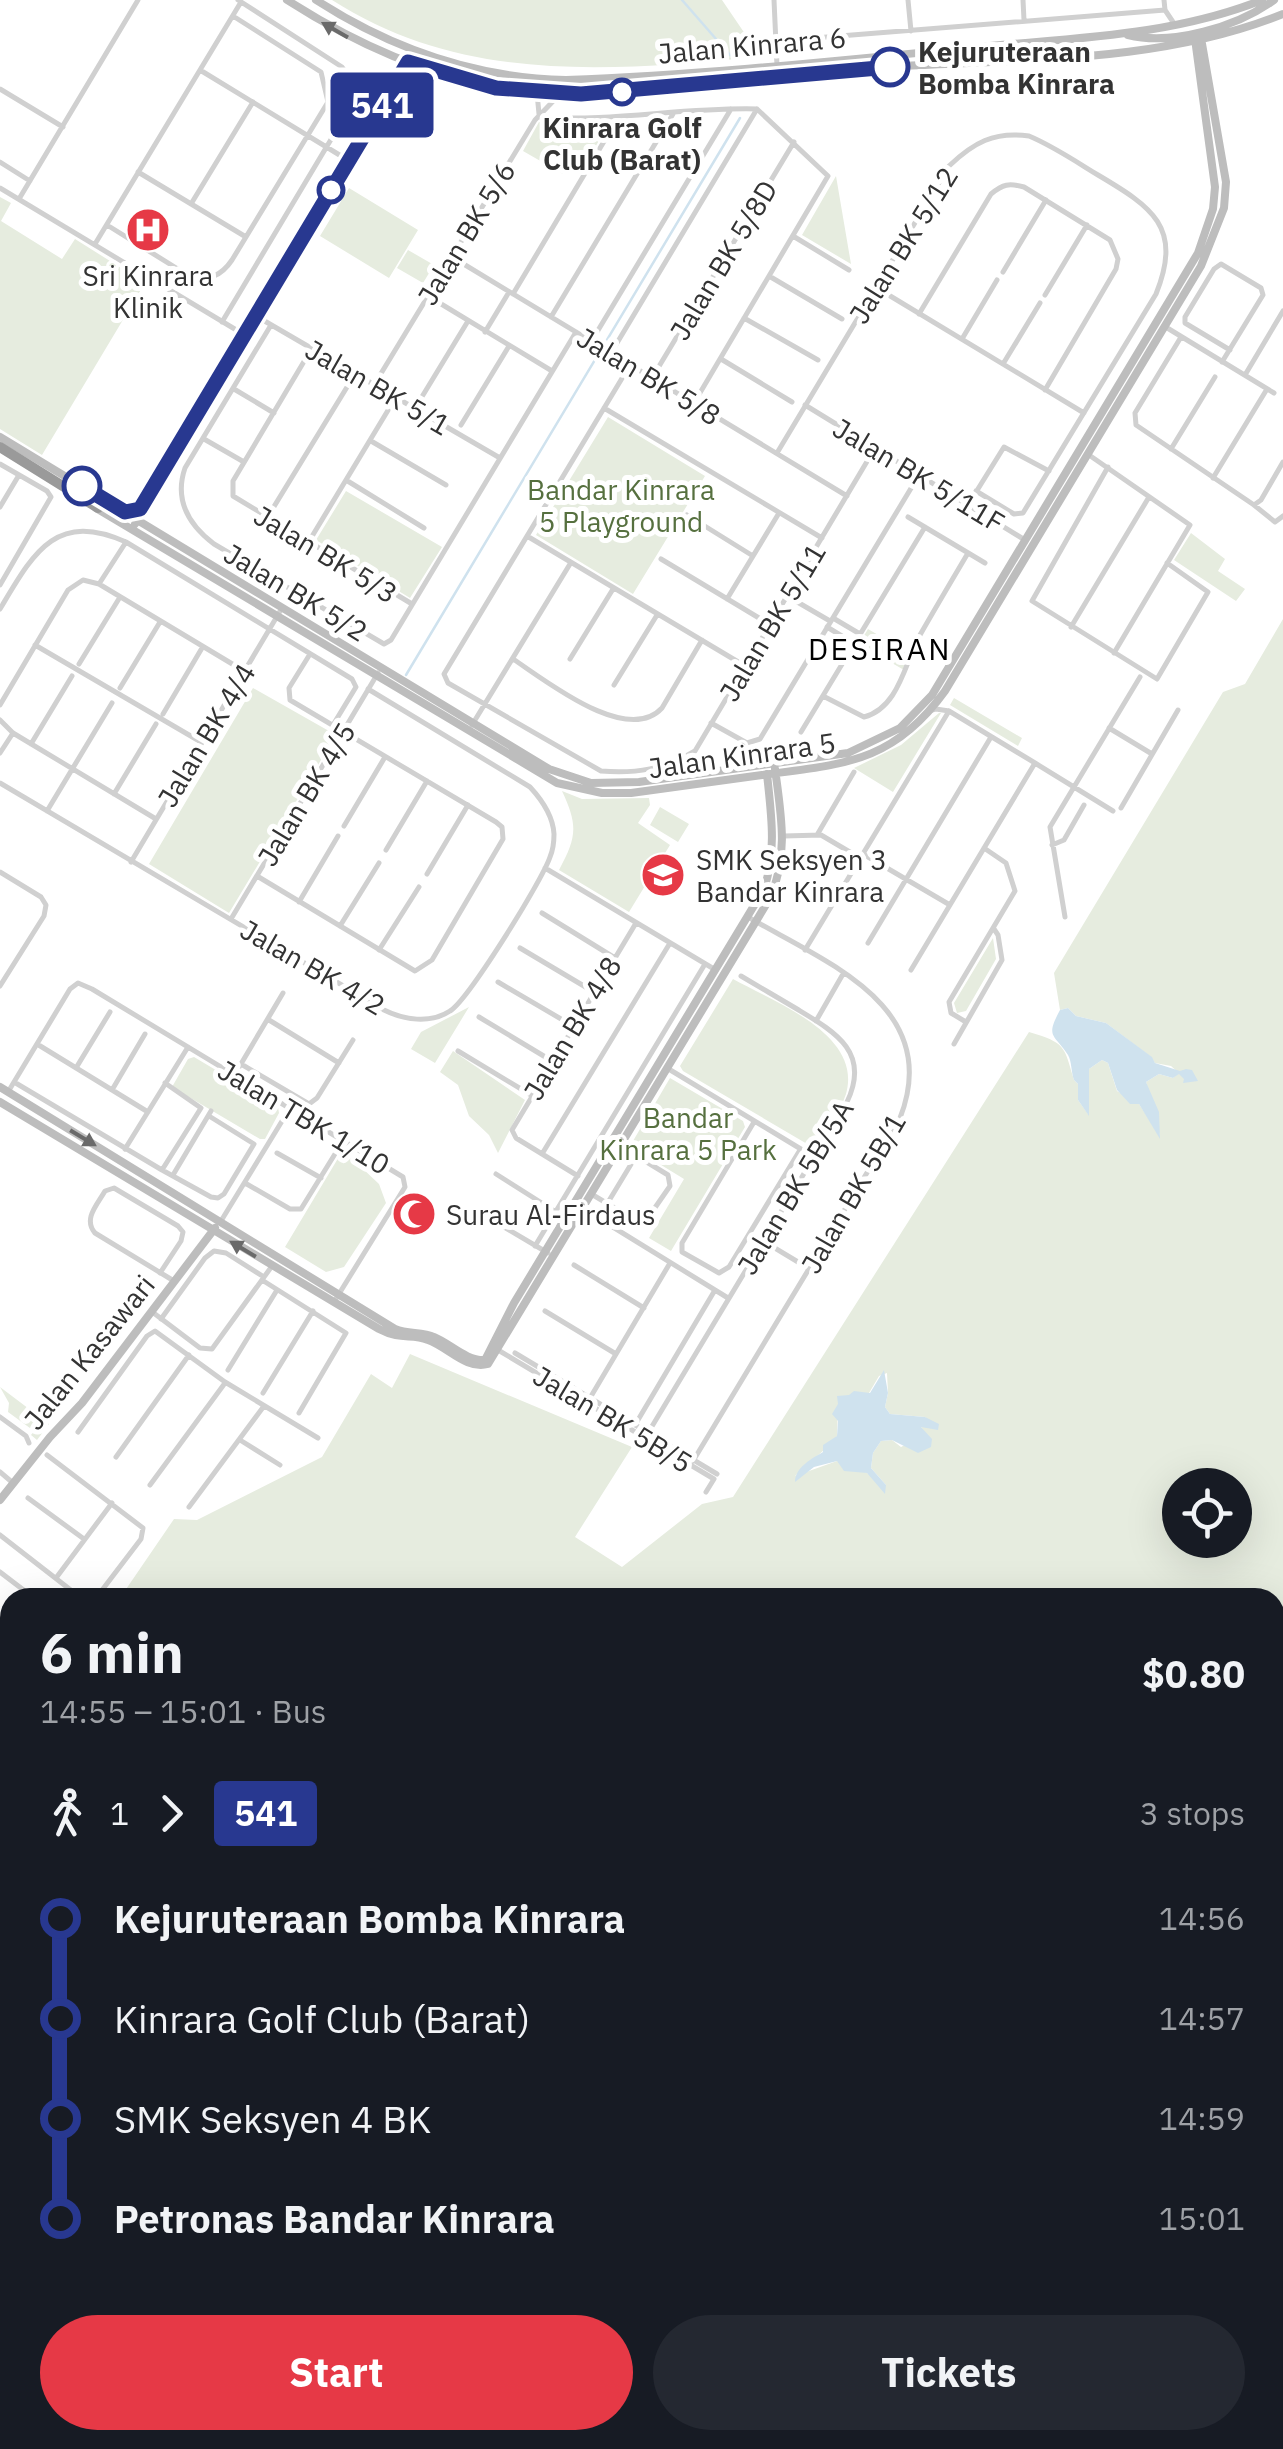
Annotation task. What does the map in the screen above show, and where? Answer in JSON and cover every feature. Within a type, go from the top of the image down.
[{"type":"highway","points":[[0,450],[98,508]]},
{"type":"main road","name":"Jalan Kinrara 6","points":[[287,0],[345,36],[386,55],[473,83],[560,94],[642,91],[869,68],[1090,54],[1171,44],[1224,33],[1283,14]]},
{"type":"main road","name":"Jalan Kinrara 6","points":[[316,0],[356,26],[416,51],[478,70],[539,79],[618,78],[777,66],[1123,34],[1175,25],[1262,0]]},
{"type":"main road","points":[[1123,34],[1142,39],[1198,37],[1274,0]]},
{"type":"main road","points":[[1171,44],[1190,48],[1202,63],[1212,42],[1224,33]]},
{"type":"main road","name":"Jalan Kinrara 5","points":[[378,672],[561,774],[604,784],[771,769],[864,748],[900,728],[917,714],[946,673],[1029,542],[1198,253],[1214,210],[1214,164],[1198,37]]},
{"type":"main road","points":[[133,523],[416,51]]},
{"type":"main road","points":[[386,55],[401,76]]},
{"type":"main road","name":"Jalan Kinrara 5","points":[[1083,452],[1201,266],[1224,208],[1226,182],[1221,144],[1202,63]]},
{"type":"main road","points":[[766,80],[777,66],[790,78]]},
{"type":"main road","points":[[401,76],[426,68]]},
{"type":"main road","points":[[1149,336],[1164,326],[1164,312]]},
{"type":"main road","name":"Jalan Kinrara 5","points":[[0,437],[280,612]]},
{"type":"main road","points":[[125,512],[143,507]]},
{"type":"main road","points":[[143,507],[149,527]]},
{"type":"main road","name":"Jalan Kinrara 5","points":[[98,508],[133,523],[378,672],[468,732],[557,782],[602,793],[631,793],[750,777],[771,769],[793,772],[838,766],[897,740],[930,712],[945,691],[1029,542]]},
{"type":"main road","points":[[753,919],[771,861],[771,769]]},
{"type":"main road","points":[[773,788],[793,772]]},
{"type":"main road","points":[[496,1349],[504,1320],[659,1064],[775,888],[784,836],[773,788],[750,777]]},
{"type":"main road","points":[[0,1102],[272,1266],[395,1329],[435,1337],[474,1359],[485,1360],[496,1349],[585,1210],[720,973]]},
{"type":"main road","points":[[4,1089],[221,1221],[336,1298]]},
{"type":"main road","name":"Jalan Kasawari","points":[[0,1500],[221,1221]]},
{"type":"street","points":[[19,200],[138,0]]},
{"type":"street","points":[[774,0],[777,66]]},
{"type":"street","points":[[908,0],[911,31]]},
{"type":"street","points":[[1023,0],[1024,20]]},
{"type":"street","points":[[1164,0],[1165,10],[1175,25]]},
{"type":"street","points":[[94,245],[239,1],[328,56],[346,72],[352,85],[351,106],[222,322]]},
{"type":"street","points":[[777,41],[1165,10]]},
{"type":"street","points":[[106,225],[196,279],[224,272],[308,136],[328,102],[321,72],[233,16]]},
{"type":"street","points":[[200,70],[350,162]]},
{"type":"street","points":[[0,88],[62,127]]},
{"type":"street","points":[[537,93],[540,116],[618,118],[731,108],[757,110],[828,176],[694,403]]},
{"type":"street","name":"Jalan BK 5/6","points":[[374,385],[547,104],[560,94]]},
{"type":"street","points":[[191,204],[253,102]]},
{"type":"street","points":[[597,332],[731,108]]},
{"type":"street","points":[[608,351],[757,110]]},
{"type":"street","points":[[551,317],[673,113]]},
{"type":"street","points":[[485,332],[618,118]]},
{"type":"street","name":"Jalan BK 5/12","points":[[776,453],[949,166],[978,141],[1012,133],[1029,136],[1135,197],[1150,210],[1165,238],[1168,255],[1156,294],[1020,515],[976,491]]},
{"type":"street","name":"Jalan BK 5/8D","points":[[652,378],[794,142]]},
{"type":"street","points":[[0,162],[30,181]]},
{"type":"street","points":[[138,172],[246,237]]},
{"type":"street","points":[[919,314],[991,194],[1010,183],[1046,200],[1110,240],[1118,259],[1116,269],[1045,390]]},
{"type":"street","points":[[0,188],[246,336]]},
{"type":"street","points":[[1003,272],[1046,200]]},
{"type":"street","points":[[1045,294],[1087,226]]},
{"type":"street","points":[[792,236],[848,270]]},
{"type":"street","name":"Jalan BK 5/8","points":[[452,257],[847,496]]},
{"type":"street","points":[[1222,362],[1230,350],[1263,293],[1261,288],[1219,265],[1184,323],[1230,350]]},
{"type":"street","points":[[769,276],[842,320]]},
{"type":"street","points":[[962,340],[998,280]]},
{"type":"street","points":[[876,288],[1084,413]]},
{"type":"street","points":[[428,296],[552,371]]},
{"type":"street","points":[[1003,364],[1040,304]]},
{"type":"street","points":[[1244,375],[1283,312]]},
{"type":"street","name":"Jalan BK 5/1","points":[[258,317],[500,458]]},
{"type":"street","points":[[744,318],[818,360]]},
{"type":"street","points":[[420,400],[468,321]]},
{"type":"street","name":"Jalan BK 5/2","points":[[271,325],[186,468],[181,488],[186,512],[200,532],[384,644],[391,640],[576,332]]},
{"type":"street","points":[[1164,326],[1271,391],[1213,478]]},
{"type":"street","points":[[1181,337],[1133,416],[1136,426],[1275,522],[1283,516]]},
{"type":"street","points":[[461,425],[510,346]]},
{"type":"street","points":[[204,439],[244,462],[312,348]]},
{"type":"street","points":[[720,359],[792,402]]},
{"type":"street","points":[[630,365],[527,536],[745,666]]},
{"type":"street","points":[[267,518],[355,374]]},
{"type":"street","points":[[1171,450],[1215,377]]},
{"type":"street","points":[[234,389],[274,413]]},
{"type":"street","points":[[308,543],[396,397]]},
{"type":"street","name":"Jalan BK 5/11F","points":[[805,405],[1029,542]]},
{"type":"street","points":[[604,408],[822,538]]},
{"type":"street","points":[[370,440],[446,485]]},
{"type":"street","name":"Jalan BK 5/11","points":[[527,536],[444,674],[448,683],[602,771],[659,768],[694,751],[876,448]]},
{"type":"street","points":[[968,505],[1004,448],[1049,471]]},
{"type":"street","points":[[1083,452],[1190,524],[1114,653]]},
{"type":"street","name":"Jalan BK 5/3","points":[[244,462],[232,486],[232,496],[412,604]]},
{"type":"street","points":[[1254,505],[1283,462]]},
{"type":"street","points":[[0,464],[51,497],[0,585]]},
{"type":"street","points":[[1108,466],[1032,598],[1036,606],[1157,679],[1207,595],[1207,589],[1167,563]]},
{"type":"street","points":[[0,507],[20,475]]},
{"type":"street","points":[[711,723],[747,743],[760,740],[919,475]]},
{"type":"street","points":[[346,480],[424,528]]},
{"type":"street","points":[[1072,627],[1150,496]]},
{"type":"street","points":[[727,599],[779,513]]},
{"type":"street","points":[[688,515],[753,556]]},
{"type":"street","points":[[908,517],[986,563]]},
{"type":"street","points":[[801,732],[925,527]]},
{"type":"street","points":[[0,609],[36,550],[50,540],[85,530],[104,532],[356,684],[333,726]]},
{"type":"street","points":[[99,584],[126,542]]},
{"type":"street","points":[[823,696],[864,718],[881,708],[905,673],[917,640],[968,552]]},
{"type":"street","points":[[660,559],[770,624]]},
{"type":"street","points":[[468,732],[571,563]]},
{"type":"street","points":[[0,705],[72,585],[89,579],[244,671]]},
{"type":"street","points":[[570,658],[614,588]]},
{"type":"street","points":[[787,596],[858,640]]},
{"type":"street","points":[[80,664],[120,597]]},
{"type":"street","name":"Jalan BK 4/4","points":[[130,862],[280,612]]},
{"type":"street","points":[[614,684],[658,614]]},
{"type":"street","points":[[120,688],[160,622]]},
{"type":"street","points":[[830,622],[858,640]]},
{"type":"street","points":[[512,659],[600,713],[637,718],[654,716],[662,708],[702,640]]},
{"type":"street","points":[[36,645],[201,742]]},
{"type":"street","points":[[163,714],[203,647]]},
{"type":"street","points":[[257,876],[416,971],[432,960],[504,839],[499,824],[290,700],[287,694],[310,654]]},
{"type":"street","name":"Jalan BK 4/5","points":[[231,920],[378,672]]},
{"type":"street","points":[[31,744],[72,676]]},
{"type":"street","points":[[1065,917],[1050,827],[1140,677]]},
{"type":"street","name":"Jalan BK 4/2","points":[[0,782],[396,1016],[424,1020],[444,1015],[466,997],[545,868],[554,845],[553,826],[541,800],[530,788],[368,689]]},
{"type":"street","points":[[805,950],[948,711],[945,691]]},
{"type":"street","points":[[47,811],[112,703]]},
{"type":"street","points":[[930,712],[936,708],[948,711],[1113,811]]},
{"type":"street","points":[[1121,808],[1178,710]]},
{"type":"street","points":[[0,720],[12,733],[156,820]]},
{"type":"street","points":[[114,794],[156,724]]},
{"type":"street","points":[[1109,728],[1152,754]]},
{"type":"street","points":[[0,753],[12,733]]},
{"type":"street","points":[[868,943],[991,737]]},
{"type":"street","points":[[344,826],[385,757]]},
{"type":"street","points":[[910,970],[1035,763]]},
{"type":"street","points":[[817,835],[854,772]]},
{"type":"street","points":[[386,850],[427,781]]},
{"type":"street","points":[[426,874],[468,805]]},
{"type":"street","points":[[1052,845],[1064,840],[1084,805]]},
{"type":"street","points":[[784,836],[817,835],[950,905]]},
{"type":"street","points":[[299,902],[338,836]]},
{"type":"street","points":[[966,1022],[951,1013],[949,1002],[1015,890],[1006,863],[984,848]]},
{"type":"street","points":[[340,926],[378,863]]},
{"type":"street","points":[[545,868],[720,973]]},
{"type":"street","points":[[0,872],[40,897],[46,905],[44,916],[0,986]]},
{"type":"street","points":[[379,950],[419,887]]},
{"type":"street","points":[[542,913],[615,958]]},
{"type":"street","name":"Jalan BK 5B/1","points":[[694,1460],[900,1118],[909,1080],[908,1058],[896,1020],[871,991],[753,919]]},
{"type":"street","name":"Jalan BK 4/8","points":[[542,1154],[512,1136],[512,1126],[636,923]]},
{"type":"street","points":[[954,1044],[1003,958],[994,929]]},
{"type":"street","points":[[578,1176],[542,1154],[670,943]]},
{"type":"street","points":[[520,948],[594,992]]},
{"type":"street","points":[[535,1246],[705,964]]},
{"type":"street","points":[[816,1021],[844,974]]},
{"type":"street","name":"Jalan BK 5B/5A","points":[[648,1433],[847,1102],[855,1080],[848,1048],[836,1033],[741,976]]},
{"type":"street","points":[[498,982],[573,1026]]},
{"type":"street","name":"Jalan TBK 1/10","points":[[37,1044],[70,989],[78,984],[92,988],[406,1181],[336,1298]]},
{"type":"street","points":[[235,1074],[284,994]]},
{"type":"street","points":[[76,1068],[110,1012]]},
{"type":"street","points":[[479,1016],[552,1061]]},
{"type":"street","points":[[268,1020],[339,1063]]},
{"type":"street","points":[[112,1090],[145,1034]]},
{"type":"street","points":[[241,1064],[309,1104],[353,1040]]},
{"type":"street","points":[[4,1089],[14,1082],[37,1044],[148,1112]]},
{"type":"street","points":[[125,1150],[188,1046]]},
{"type":"street","points":[[458,1051],[532,1095]]},
{"type":"street","points":[[659,1064],[814,1158]]},
{"type":"street","points":[[14,1082],[211,1197],[224,1194],[254,1144]]},
{"type":"street","points":[[162,1170],[201,1108],[166,1083]]},
{"type":"street","points":[[221,1221],[290,1108]]},
{"type":"street","points":[[173,1175],[210,1114],[264,1150]]},
{"type":"street","points":[[754,1122],[682,1243],[682,1252],[701,1265],[718,1274],[730,1268],[800,1150]]},
{"type":"street","points":[[244,1183],[297,1211],[304,1206],[343,1140]]},
{"type":"street","points":[[593,1195],[644,1224],[670,1186],[670,1178],[622,1147]]},
{"type":"street","points":[[277,1153],[320,1178]]},
{"type":"street","points":[[607,1204],[636,1156]]},
{"type":"street","points":[[496,1174],[556,1212]]},
{"type":"street","points":[[160,1273],[183,1232],[114,1188],[105,1191],[89,1226],[160,1273],[174,1282]]},
{"type":"street","points":[[575,1204],[728,1298]]},
{"type":"street","points":[[477,1211],[554,1258]]},
{"type":"street","points":[[763,1241],[809,1268]]},
{"type":"street","points":[[162,1319],[214,1251],[226,1253],[277,1290],[344,1329],[346,1337],[299,1414]]},
{"type":"street","points":[[590,1398],[670,1263]]},
{"type":"street","points":[[574,1265],[644,1308]]},
{"type":"street","points":[[151,1311],[200,1348],[212,1348],[272,1266]]},
{"type":"street","points":[[228,1370],[277,1290]]},
{"type":"street","points":[[634,1425],[716,1290]]},
{"type":"street","points":[[264,1393],[314,1311]]},
{"type":"street","points":[[546,1311],[616,1354]]},
{"type":"street","points":[[78,1432],[154,1330],[225,1382],[318,1438]]},
{"type":"street","name":"Jalan BK 5B/5","points":[[496,1349],[714,1479],[706,1492]]},
{"type":"street","name":"Jalan BK 5B/5","points":[[516,1353],[716,1474]]},
{"type":"street","points":[[116,1457],[189,1355]]},
{"type":"street","points":[[106,1371],[116,1378]]},
{"type":"street","points":[[150,1485],[225,1382]]},
{"type":"street","points":[[190,1507],[264,1406]]},
{"type":"street","points":[[0,1416],[26,1436],[29,1444]]},
{"type":"street","points":[[240,1440],[280,1465]]},
{"type":"street","points":[[48,1455],[142,1528],[141,1539],[104,1588]]},
{"type":"street","points":[[0,1472],[14,1483]]},
{"type":"street","points":[[28,1498],[84,1539]]},
{"type":"street","points":[[56,1578],[112,1503]]},
{"type":"street","points":[[0,1535],[69,1588]]},
{"type":"street","points":[[0,1572],[21,1588]]},
{"type":"green space","points":[[332,0],[722,0],[757,57],[592,67],[485,59],[433,46],[382,27]]},
{"type":"green space","points":[[539,122],[606,122],[607,127],[584,166],[572,159],[563,174],[523,151]]},
{"type":"green space","points":[[836,176],[851,264],[802,235]]},
{"type":"green space","points":[[349,188],[418,230],[389,278],[320,236]]},
{"type":"green space","points":[[0,197],[11,203],[1,221],[62,259],[75,239],[145,283],[42,455],[0,429]]},
{"type":"green space","points":[[408,250],[434,265],[423,283],[397,268]]},
{"type":"green space","name":"Bandar Kinrara 5 Playground","points":[[608,417],[705,476],[633,594],[536,535]]},
{"type":"green space","points":[[346,491],[442,547],[410,598],[316,540]]},
{"type":"green space","points":[[1191,533],[1225,559],[1218,571],[1245,589],[1236,601],[1174,560]]},
{"type":"green space","points":[[1283,619],[1283,1588],[127,1588],[174,1519],[197,1520],[322,1457],[371,1374],[392,1388],[410,1354],[632,1447],[575,1537],[622,1567],[702,1504],[733,1497],[1029,1032],[1062,1047],[1078,1084],[1078,1100],[1088,1114],[1089,1069],[1102,1060],[1108,1063],[1117,1091],[1139,1104],[1160,1136],[1146,1082],[1159,1074],[1173,1078],[1179,1073],[1171,1066],[1155,1063],[1106,1023],[1076,1016],[1068,1008],[1060,1010],[1054,973],[1223,692],[1245,684]],"holes":[[[887,1373],[885,1407],[890,1414],[925,1417],[930,1422],[921,1427],[926,1434],[901,1447],[892,1440],[881,1441],[873,1453],[871,1468],[886,1485],[837,1461],[795,1476],[837,1436],[838,1404],[858,1393],[869,1393],[879,1376]]]},
{"type":"green space","points":[[868,629],[909,653],[904,670],[859,644]]},
{"type":"green space","points":[[253,688],[336,735],[229,913],[149,864]]},
{"type":"green space","points":[[954,698],[1022,738],[1018,746],[950,705]]},
{"type":"green space","points":[[939,713],[893,792],[854,768],[901,745]]},
{"type":"green space","points":[[562,791],[582,799],[649,798],[650,805],[638,823],[670,845],[629,912],[559,870],[573,831]]},
{"type":"green space","points":[[660,807],[689,824],[678,842],[650,825]]},
{"type":"green space","points":[[993,938],[996,959],[966,1011],[957,1013],[954,1003]]},
{"type":"green space","points":[[733,979],[811,1023],[829,1037],[841,1054],[848,1073],[846,1094],[814,1148],[680,1066]]},
{"type":"green space","points":[[469,1007],[435,1063],[411,1049],[421,1032]]},
{"type":"green space","points":[[453,1051],[525,1100],[498,1153],[489,1135],[469,1116],[458,1085],[440,1072]]},
{"type":"green space","points":[[194,1057],[278,1107],[279,1113],[265,1139],[172,1087],[188,1059]]},
{"type":"green space","name":"Bandar Kinrara 5 Park","points":[[670,1078],[743,1121],[745,1127],[671,1251],[649,1238],[684,1179],[635,1149],[633,1141]]},
{"type":"green space","points":[[343,1150],[379,1184],[386,1203],[344,1267],[326,1272],[285,1247]]},
{"type":"green space","points":[[0,1387],[49,1424],[37,1440],[31,1435],[34,1431],[8,1412],[9,1403]]},
{"type":"water","points":[[1068,1008],[1076,1016],[1106,1023],[1155,1063],[1180,1071],[1192,1070],[1198,1081],[1183,1083],[1179,1074],[1173,1078],[1159,1074],[1146,1082],[1159,1112],[1160,1139],[1139,1104],[1130,1104],[1117,1090],[1108,1063],[1102,1060],[1089,1069],[1089,1116],[1078,1100],[1078,1084],[1069,1058],[1052,1031],[1060,1010]]},
{"type":"water","points":[[884,1370],[888,1393],[885,1407],[890,1414],[925,1417],[939,1424],[938,1430],[921,1427],[932,1439],[931,1447],[918,1453],[892,1440],[881,1441],[873,1453],[871,1468],[886,1485],[885,1494],[867,1473],[844,1471],[837,1461],[814,1467],[795,1482],[801,1467],[837,1436],[838,1421],[832,1414],[838,1404],[837,1396],[854,1391],[870,1393]]},
{"type":"waterway","points":[[682,0],[730,55]]},
{"type":"waterway","points":[[406,675],[740,118]]},
{"type":"bus line","name":"541","points":[[82,486],[125,512],[140,509],[408,62],[496,88],[581,94],[890,67]]},
{"type":"place","name":"Kejuruteraan Bomba Kinrara","points":[[890,67]]},
{"type":"place","name":"Kinrara Golf Club (Barat)","points":[[622,92]]},
{"type":"place","name":"Sri Kinrara Klinik","points":[[148,230]]},
{"type":"place","name":"SMK Seksyen 3 Bandar Kinrara","points":[[663,875]]},
{"type":"place","name":"Surau Al-Firdaus","points":[[414,1214]]},
{"type":"district","name":"DESIRAN","points":[[880,648]]}]
